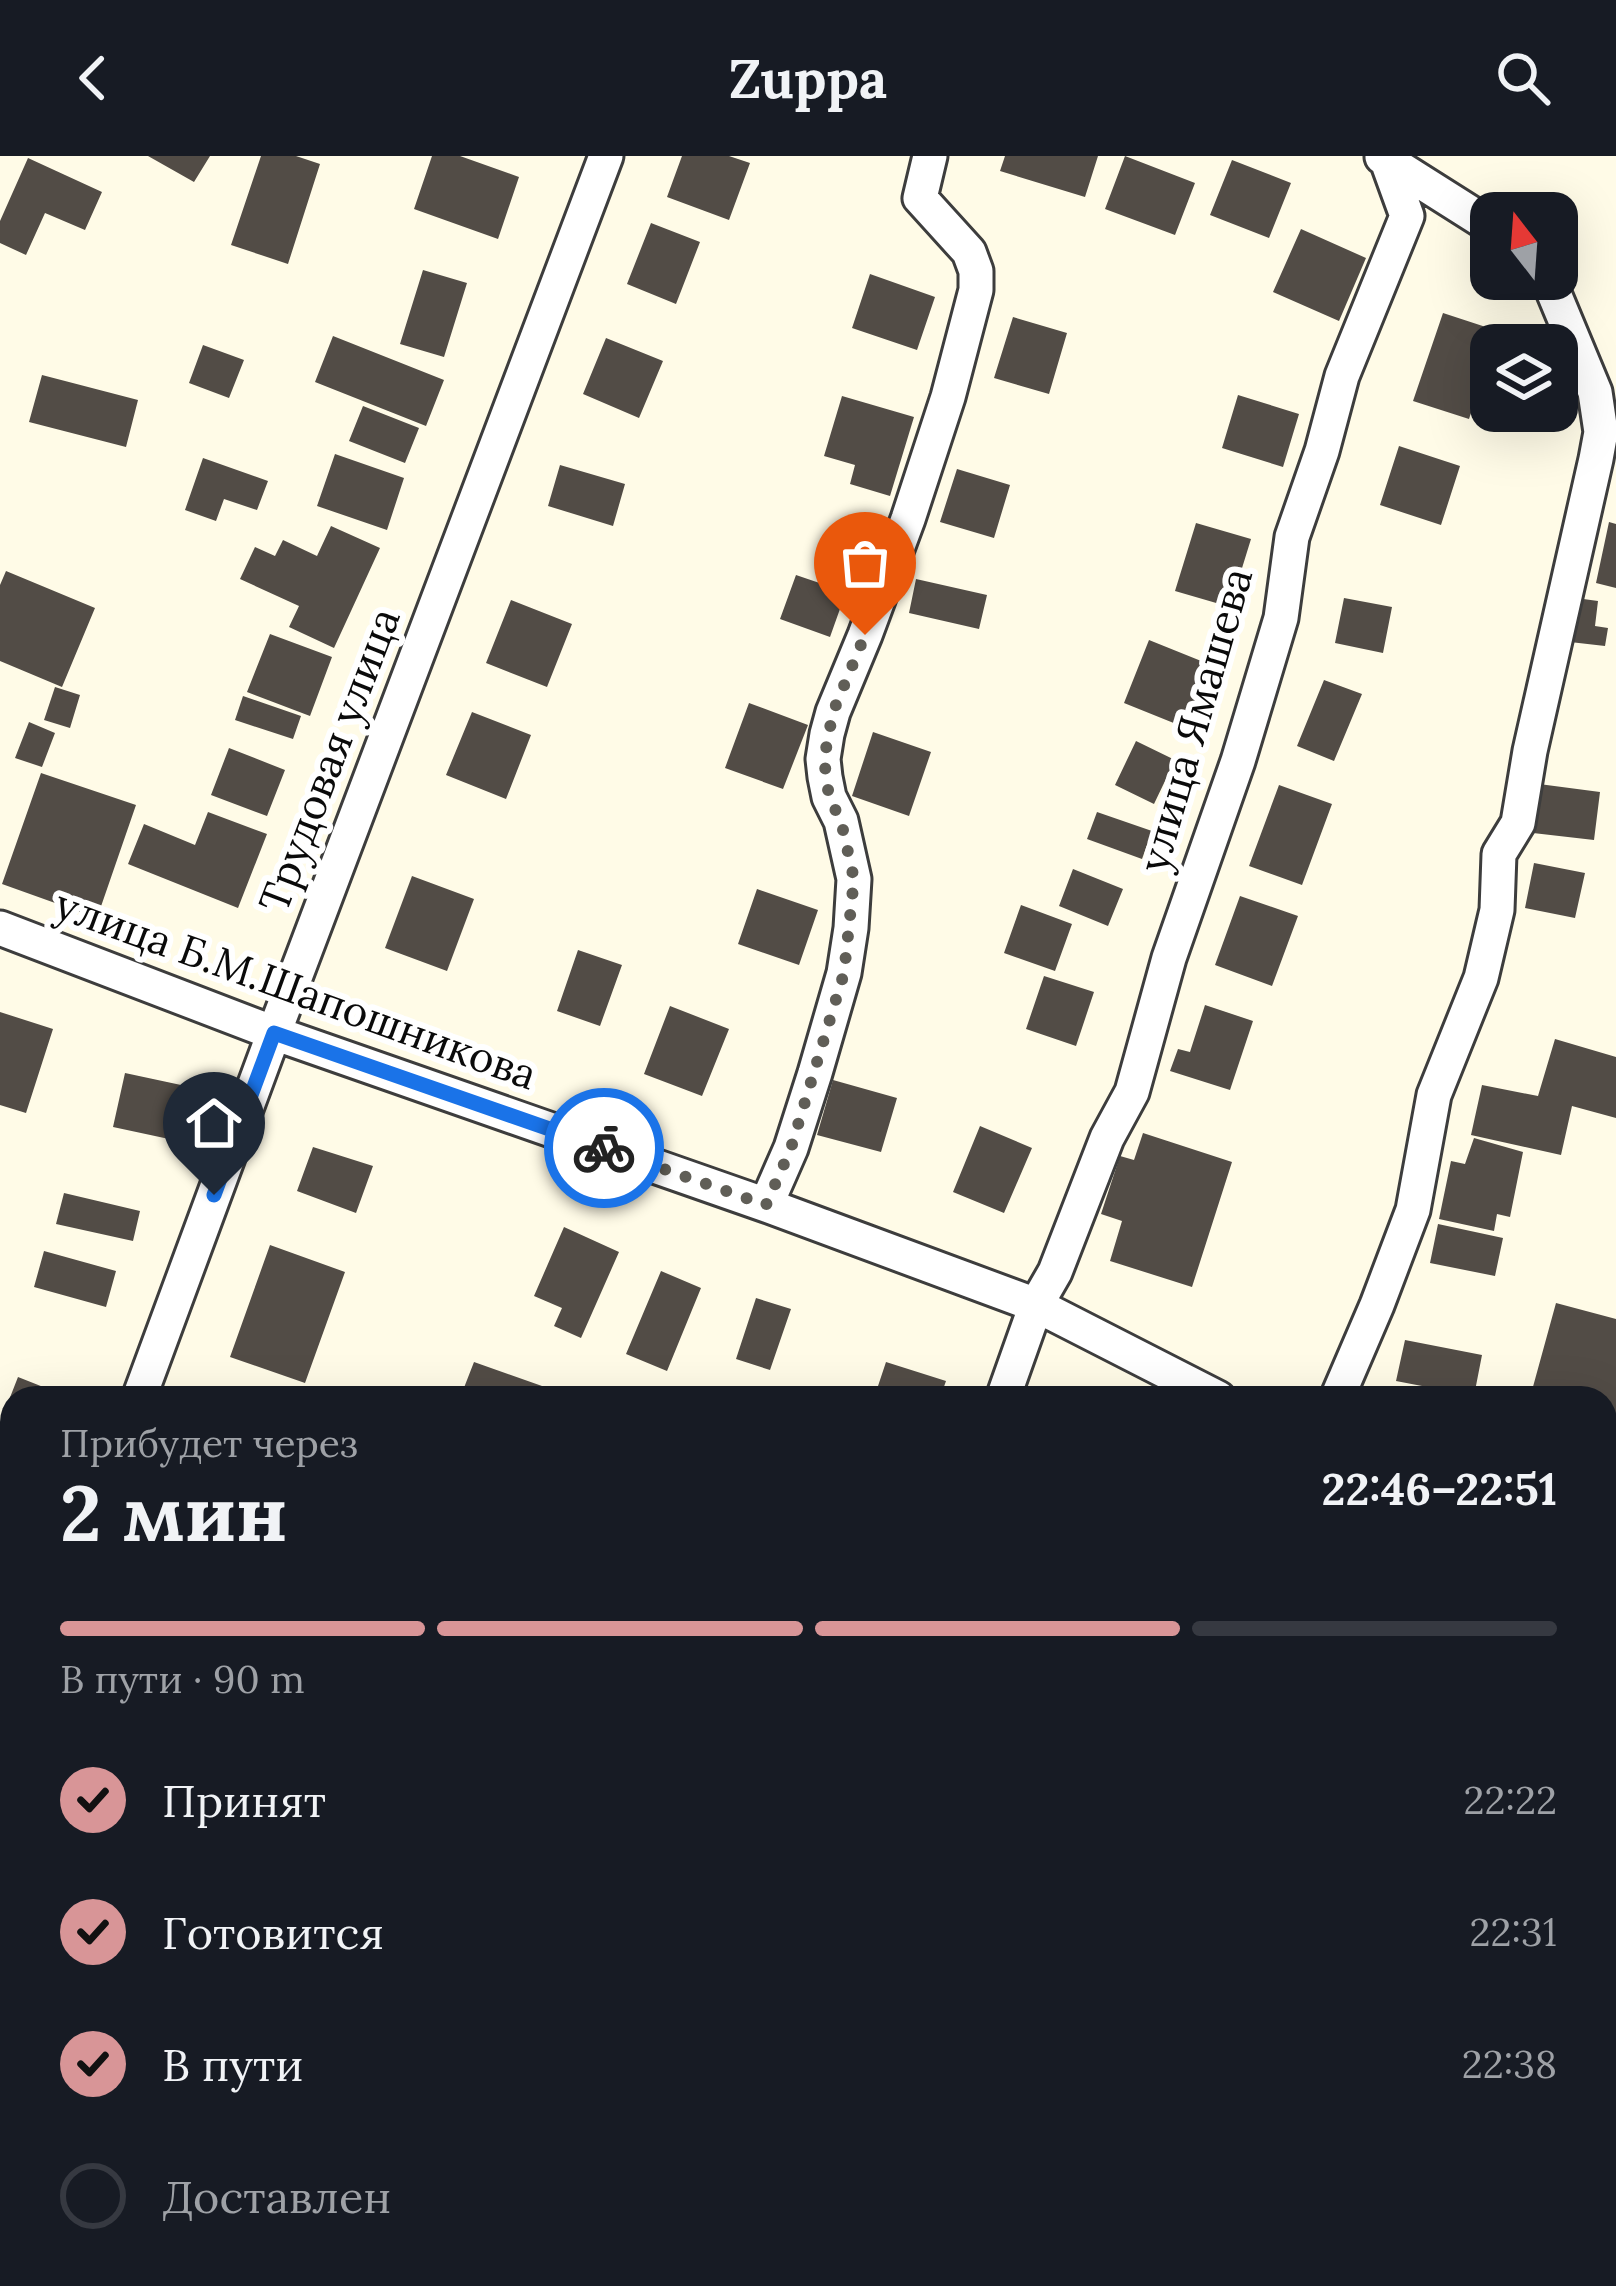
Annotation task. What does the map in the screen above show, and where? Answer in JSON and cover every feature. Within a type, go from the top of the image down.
[{"type":"street","name":"Трудовая улица","points":[[143,1386],[606,156]]},
{"type":"street","points":[[766,1205],[791,1148],[815,1073],[844,973],[850,928],[854,879],[825,777],[827,734],[908,519],[948,398],[976,290],[970,252],[920,198],[930,156]]},
{"type":"street","points":[[1385,157],[1470,213]]},
{"type":"street","name":"улица Ямашева","points":[[1007,1386],[1036,1305],[1055,1272],[1107,1138],[1132,1092],[1169,958],[1238,761],[1281,618],[1292,537],[1342,376],[1406,216],[1385,157]]},
{"type":"street","points":[[1342,1386],[1413,1210],[1434,1095],[1481,978],[1497,910],[1499,854],[1518,823],[1596,458],[1600,431],[1595,392],[1556,300]]},
{"type":"street","name":"улица Б.М.Шапошникова","points":[[0,928],[274,1033],[1036,1305],[1195,1386]]},
{"type":"building","points":[[148,156],[210,156],[194,182]]},
{"type":"building","points":[[261,156],[296,156],[320,164],[288,264],[231,245]]},
{"type":"building","points":[[432,156],[460,156],[519,177],[498,239],[414,209]]},
{"type":"building","points":[[682,156],[729,156],[750,163],[729,220],[667,197]]},
{"type":"building","points":[[1005,156],[1098,156],[1085,197],[1000,171]]},
{"type":"building","points":[[1125,156],[1195,183],[1175,235],[1105,209]]},
{"type":"building","points":[[28,158],[102,192],[85,230],[45,213],[26,255],[0,243],[0,221]]},
{"type":"building","points":[[1232,160],[1291,183],[1269,238],[1210,215]]},
{"type":"building","points":[[651,223],[700,242],[676,304],[627,284]]},
{"type":"building","points":[[1301,229],[1366,258],[1339,321],[1273,292]]},
{"type":"building","points":[[423,270],[467,283],[444,357],[400,344]]},
{"type":"building","points":[[870,274],[935,297],[917,350],[852,328]]},
{"type":"building","points":[[1443,313],[1477,324],[1470,324],[1469,419],[1413,401]]},
{"type":"building","points":[[1013,317],[1067,333],[1049,394],[994,378]]},
{"type":"building","points":[[333,336],[444,380],[426,426],[315,382]]},
{"type":"building","points":[[606,338],[663,361],[639,418],[583,394]]},
{"type":"building","points":[[203,345],[244,360],[229,398],[189,383]]},
{"type":"building","points":[[42,375],[138,400],[126,447],[29,422]]},
{"type":"building","points":[[1238,395],[1299,414],[1283,467],[1222,448]]},
{"type":"building","points":[[842,396],[914,417],[890,496],[850,484],[855,465],[824,456]]},
{"type":"building","points":[[363,406],[419,428],[405,463],[349,441]]},
{"type":"building","points":[[1399,446],[1460,466],[1441,525],[1380,505]]},
{"type":"building","points":[[335,454],[404,478],[387,530],[317,506]]},
{"type":"building","points":[[203,458],[268,481],[257,510],[224,499],[216,521],[185,510]]},
{"type":"building","points":[[560,465],[625,484],[613,526],[548,506]]},
{"type":"building","points":[[957,469],[1010,485],[994,538],[940,522]]},
{"type":"building","points":[[1609,522],[1616,524],[1616,588],[1596,583]]},
{"type":"building","points":[[1196,523],[1251,539],[1230,607],[1175,591]]},
{"type":"building","points":[[331,526],[380,548],[334,648],[289,627],[299,606],[240,579],[255,547],[275,556],[283,540],[317,556]]},
{"type":"building","points":[[6,571],[95,608],[62,687],[0,661],[0,585]]},
{"type":"building","points":[[796,575],[846,592],[830,637],[780,619]]},
{"type":"building","points":[[916,579],[987,595],[979,629],[909,613]]},
{"type":"building","points":[[1344,598],[1392,607],[1383,653],[1335,643]]},
{"type":"building","points":[[1576,598],[1598,601],[1595,626],[1608,628],[1605,646],[1570,642]]},
{"type":"building","points":[[511,600],[572,624],[547,687],[486,663]]},
{"type":"building","points":[[270,634],[332,657],[310,716],[247,692]]},
{"type":"building","points":[[1149,640],[1221,669],[1196,732],[1124,703]]},
{"type":"building","points":[[1324,680],[1362,694],[1334,761],[1297,746]]},
{"type":"building","points":[[55,687],[80,695],[70,728],[44,720]]},
{"type":"building","points":[[243,696],[301,716],[293,739],[235,720]]},
{"type":"building","points":[[749,703],[808,725],[783,789],[725,768]]},
{"type":"building","points":[[472,712],[531,735],[506,799],[446,775]]},
{"type":"building","points":[[29,722],[55,733],[42,767],[15,758]]},
{"type":"building","points":[[873,732],[931,752],[909,816],[852,796]]},
{"type":"building","points":[[1136,741],[1175,760],[1154,804],[1115,785]]},
{"type":"building","points":[[229,748],[285,770],[267,816],[211,795]]},
{"type":"building","points":[[41,773],[136,805],[97,918],[2,884]]},
{"type":"building","points":[[1539,784],[1600,792],[1594,840],[1533,833]]},
{"type":"building","points":[[1279,785],[1332,804],[1302,885],[1249,866]]},
{"type":"building","points":[[208,812],[267,834],[238,908],[128,864],[144,824],[195,845]]},
{"type":"building","points":[[1097,812],[1152,831],[1142,859],[1087,839]]},
{"type":"building","points":[[1534,863],[1585,873],[1575,918],[1525,908]]},
{"type":"building","points":[[1073,869],[1123,889],[1108,926],[1059,906]]},
{"type":"building","points":[[412,876],[474,899],[447,971],[385,948]]},
{"type":"building","points":[[757,889],[818,910],[799,965],[738,944]]},
{"type":"building","points":[[1240,896],[1298,916],[1272,986],[1215,965]]},
{"type":"building","points":[[1021,905],[1072,924],[1055,971],[1004,953]]},
{"type":"building","points":[[578,950],[622,965],[600,1026],[557,1011]]},
{"type":"building","points":[[1044,976],[1094,992],[1076,1046],[1026,1029]]},
{"type":"building","points":[[1205,1005],[1253,1021],[1230,1090],[1170,1071],[1178,1049],[1190,1052]]},
{"type":"building","points":[[670,1006],[729,1029],[702,1096],[644,1074]]},
{"type":"building","points":[[0,1012],[53,1029],[26,1113],[0,1105]]},
{"type":"building","points":[[1555,1039],[1616,1057],[1616,1118],[1572,1106],[1561,1155],[1471,1135],[1482,1085],[1538,1096]]},
{"type":"building","points":[[125,1073],[181,1085],[169,1139],[113,1127]]},
{"type":"building","points":[[833,1080],[897,1098],[881,1152],[817,1135]]},
{"type":"building","points":[[980,1126],[1032,1148],[1004,1213],[953,1192]]},
{"type":"building","points":[[1143,1133],[1232,1162],[1192,1287],[1110,1261],[1122,1221],[1101,1214],[1120,1156],[1134,1160]]},
{"type":"building","points":[[1474,1138],[1523,1152],[1510,1217],[1497,1214],[1494,1231],[1439,1219],[1451,1161],[1465,1164]]},
{"type":"building","points":[[313,1147],[373,1166],[356,1213],[297,1191]]},
{"type":"building","points":[[64,1193],[140,1211],[133,1241],[56,1224]]},
{"type":"building","points":[[1438,1224],[1503,1238],[1495,1276],[1430,1263]]},
{"type":"building","points":[[564,1227],[619,1252],[581,1338],[554,1326],[562,1308],[534,1296]]},
{"type":"building","points":[[270,1245],[345,1272],[305,1383],[230,1357]]},
{"type":"building","points":[[44,1251],[116,1271],[106,1307],[34,1287]]},
{"type":"building","points":[[661,1271],[701,1288],[667,1371],[626,1354]]},
{"type":"building","points":[[756,1298],[791,1309],[770,1370],[736,1359]]},
{"type":"building","points":[[1556,1303],[1616,1319],[1616,1386],[1533,1386]]},
{"type":"building","points":[[1405,1340],[1482,1355],[1476,1386],[1396,1381]]},
{"type":"building","points":[[474,1362],[542,1386],[465,1386]]},
{"type":"building","points":[[886,1362],[946,1381],[944,1386],[878,1386]]},
{"type":"building","points":[[18,1377],[41,1386],[14,1386]]},
{"type":"way so far","points":[[604,1148],[766,1205],[791,1148],[844,973],[854,879],[841,821],[829,797],[824,759],[833,712],[865,635]]},
{"type":"route","points":[[214,1195],[274,1033],[604,1148]]}]
